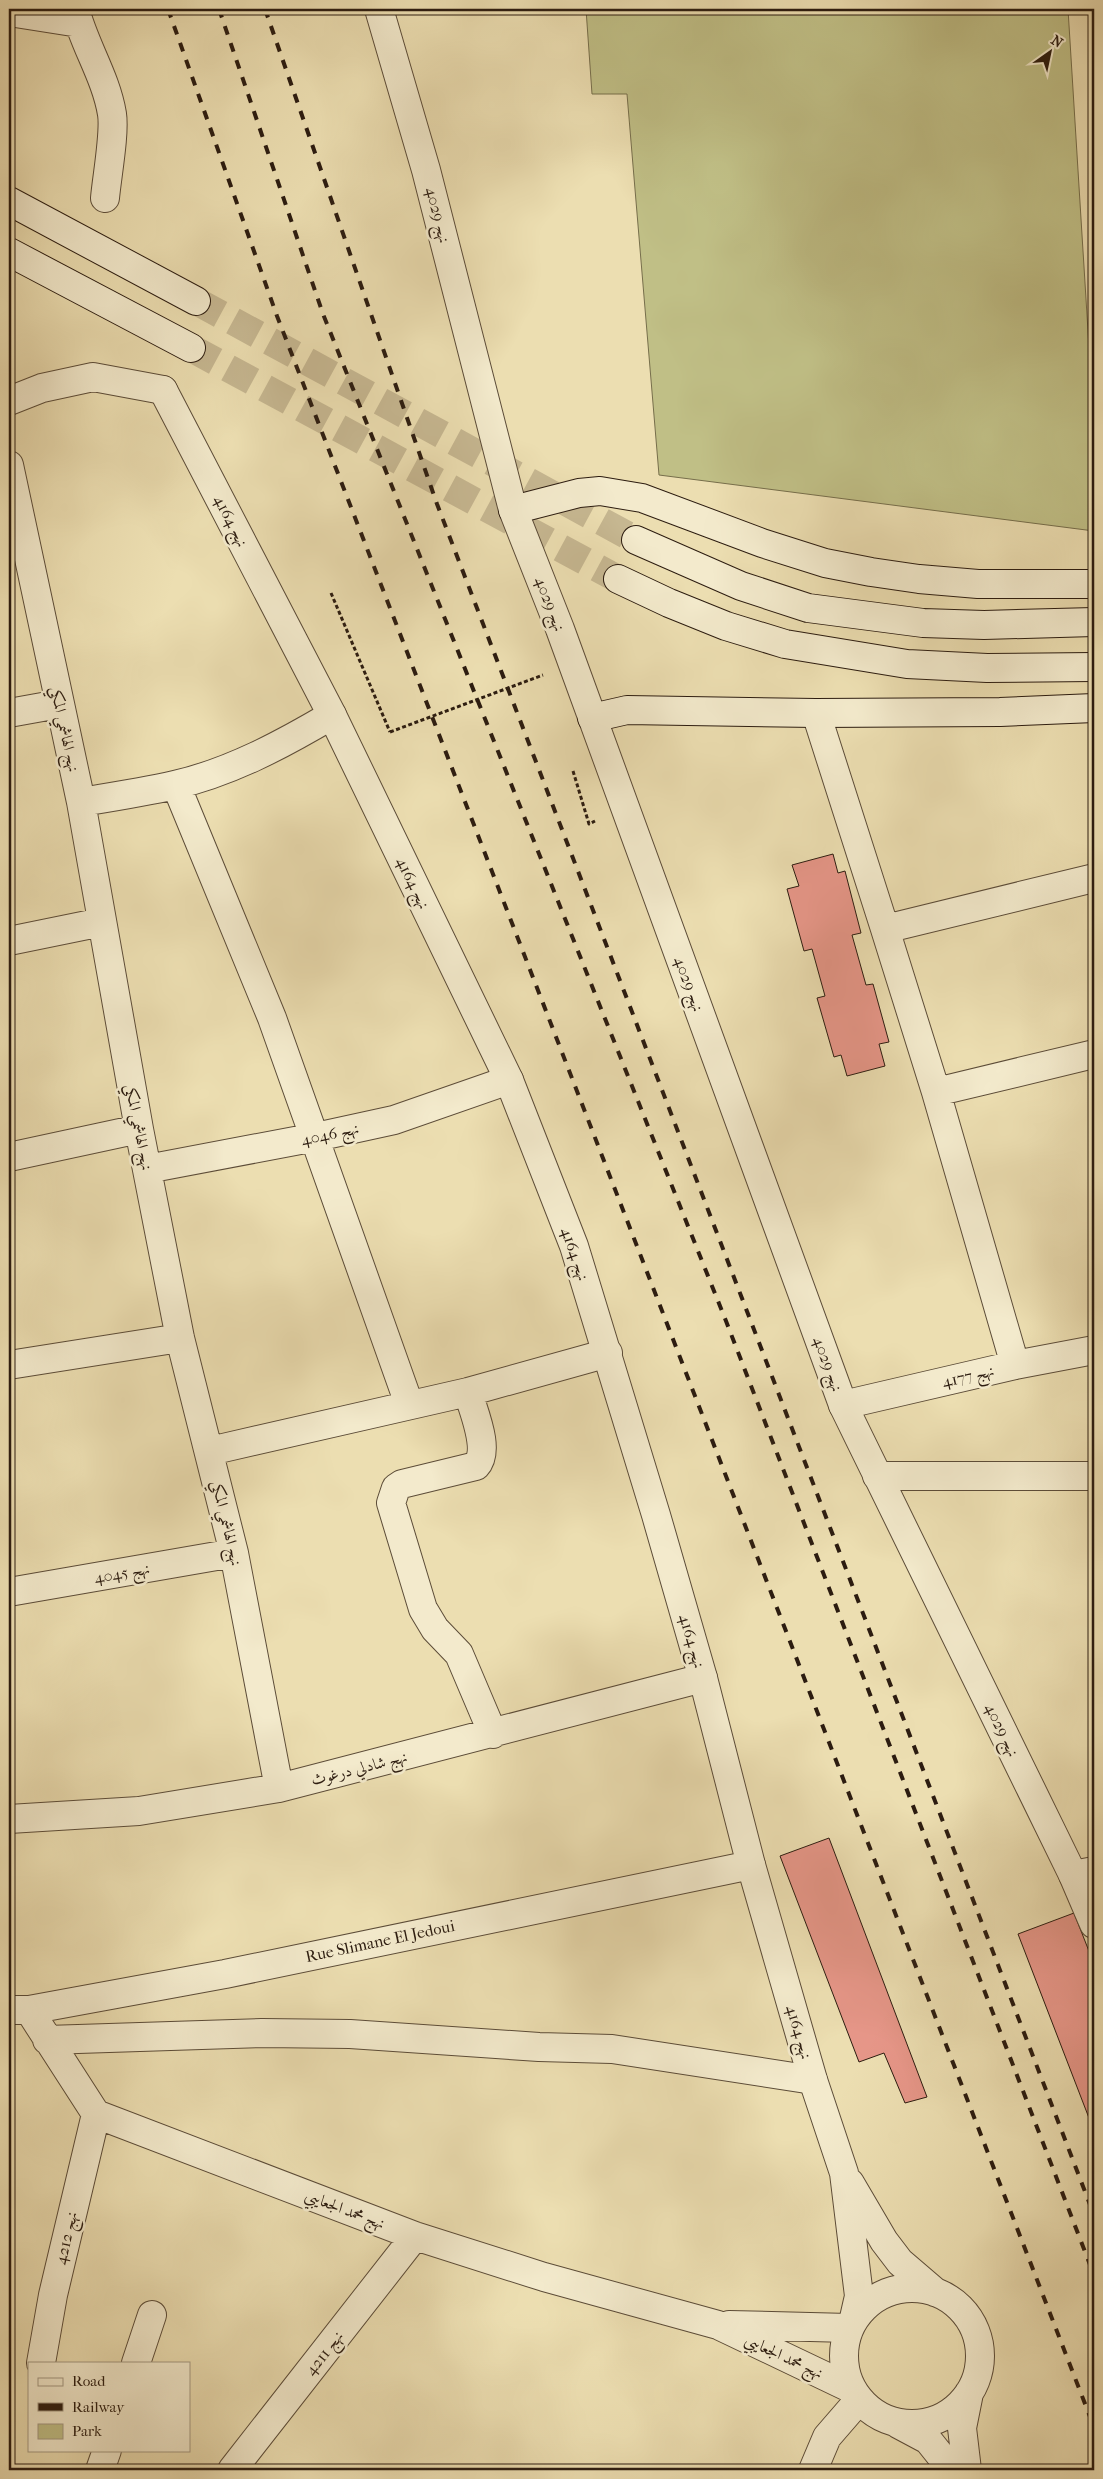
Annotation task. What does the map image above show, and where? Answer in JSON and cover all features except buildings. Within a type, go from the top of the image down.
[{"type":"street","name":"نهج 4029","points":[[379,9],[426,170],[513,510],[592,718],[843,1405],[877,1476],[1084,1873],[1094,1924]]},
{"type":"street","points":[[9,12],[77,16],[97,66],[112,115],[105,198]]},
{"type":"street","points":[[9,201],[196,301]]},
{"type":"street","points":[[9,252],[191,348]]},
{"type":"street","name":"نهج 4164","points":[[9,401],[42,388],[93,377],[163,390],[332,715],[509,1080],[574,1246],[608,1354],[703,1678],[751,1865],[814,2080],[844,2173],[859,2296],[852,2323]]},
{"type":"street","name":"نهج الهاشمي المكي","points":[[9,465],[16,535],[59,704],[80,802],[139,1129],[180,1338],[210,1451],[234,1553],[279,1788]]},
{"type":"street","points":[[513,510],[579,493],[600,491],[642,498],[762,543],[825,563],[871,572],[919,579],[978,584],[1094,584]]},
{"type":"street","points":[[636,540],[741,586],[808,608],[923,623],[984,625],[1094,622]]},
{"type":"street","points":[[618,579],[677,607],[726,626],[785,644],[907,664],[987,668],[1094,667]]},
{"type":"street","points":[[9,713],[59,704]]},
{"type":"street","points":[[592,718],[627,710],[816,714],[1000,712],[1094,708]]},
{"type":"street","points":[[816,714],[936,1092],[1015,1365]]},
{"type":"street","points":[[80,802],[176,785],[273,750],[332,715]]},
{"type":"street","points":[[176,785],[272,1018],[316,1137],[409,1404]]},
{"type":"street","points":[[885,930],[1094,878]]},
{"type":"street","points":[[9,941],[102,922]]},
{"type":"street","points":[[936,1092],[1094,1054]]},
{"type":"street","name":"نهج 4046","points":[[147,1169],[394,1120],[509,1080]]},
{"type":"street","points":[[9,1157],[139,1129]]},
{"type":"street","points":[[9,1365],[180,1338]]},
{"type":"street","name":"نهج 4177","points":[[843,1405],[1015,1365],[1094,1350]]},
{"type":"street","points":[[210,1451],[468,1392],[608,1354]]},
{"type":"street","points":[[468,1392],[483,1448],[480,1462],[476,1466],[402,1484],[396,1488],[392,1503],[423,1609],[435,1630],[459,1654],[493,1734]]},
{"type":"street","points":[[877,1476],[1094,1476]]},
{"type":"street","name":"نهج 4045","points":[[9,1592],[234,1553]]},
{"type":"street","name":"نهج شادلي درغوث","points":[[9,1820],[138,1811],[279,1788],[703,1678]]},
{"type":"street","name":"Rue Slimane El Jedoui","points":[[19,2010],[225,1974],[751,1865]]},
{"type":"street","points":[[19,2010],[47,2040],[96,2114]]},
{"type":"street","points":[[47,2040],[262,2033],[453,2040],[612,2049],[814,2080]]},
{"type":"street","name":"نهج محمد الجعايبي","points":[[96,2114],[415,2236],[544,2277],[718,2324],[855,2394]]},
{"type":"street","name":"نهج 4212","points":[[41,2362],[53,2295],[96,2114]]},
{"type":"street","name":"نهج 4164","points":[[844,2173],[884,2241],[900,2262],[935,2292]]},
{"type":"street","name":"نهج 4211","points":[[232,2470],[415,2236]]},
{"type":"street","points":[[952,2470],[928,2440],[876,2415],[855,2394],[844,2368],[843,2348],[852,2323],[870,2301],[890,2291],[912,2287],[935,2292],[953,2301],[967,2316],[977,2334],[980,2355],[979,2368],[969,2394],[962,2428],[967,2470]]},
{"type":"street","points":[[136,2362],[152,2315]]},
{"type":"street","name":"نهج محمد الجعايبي","points":[[718,2324],[852,2323]]},
{"type":"street","points":[[813,2470],[827,2437],[855,2394]]},
{"type":"street","points":[[896,2424],[918,2425],[938,2420],[956,2409],[969,2394]]},
{"type":"street","points":[[100,2470],[106,2452]]},
{"type":"path","points":[[331,593],[390,732],[543,675]]},
{"type":"green space","points":[[586,9],[1068,9],[1094,428],[1094,531],[659,475],[627,94],[592,94]]},
{"type":"tunnel","points":[[196,301],[636,540]]},
{"type":"tunnel","points":[[191,348],[618,579]]},
{"type":"railway","points":[[168,9],[277,316],[1094,2427]]},
{"type":"railway","points":[[219,9],[323,314],[726,1321],[1094,2275]]},
{"type":"railway","points":[[265,9],[437,504],[1094,2215]]}]
